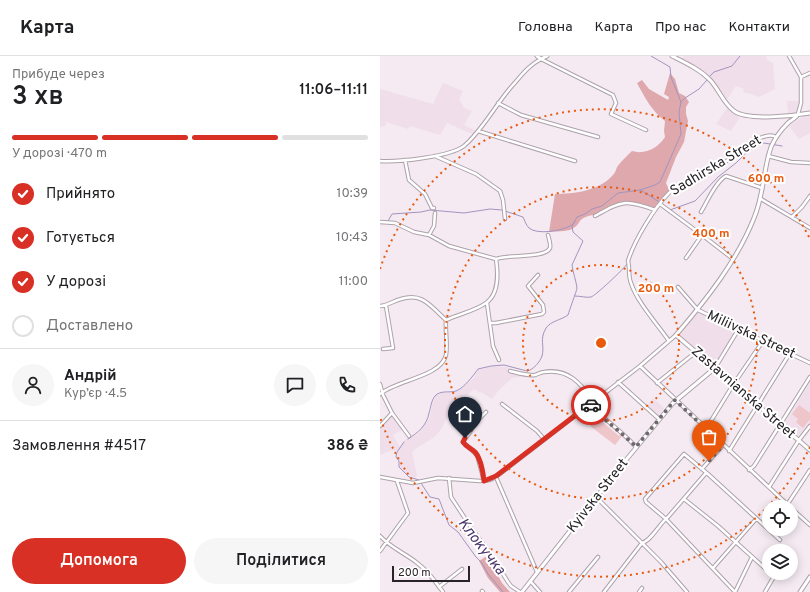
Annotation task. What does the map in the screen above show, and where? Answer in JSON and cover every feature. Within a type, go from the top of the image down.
[{"type":"street","points":[[537,56],[613,95],[616,103],[612,114],[646,130]]},
{"type":"street","points":[[380,160],[405,160],[434,156],[461,148],[478,131],[498,103],[523,74],[534,64],[547,56]]},
{"type":"street","points":[[672,56],[706,75],[730,108],[738,114],[754,116],[785,116],[810,113]]},
{"type":"street","points":[[380,477],[397,481],[418,483],[438,478],[484,481],[496,476],[640,366],[676,335],[698,310],[733,259],[754,218],[760,199],[771,147],[776,137],[788,123],[797,117],[801,103],[801,77],[789,56]]},
{"type":"street","points":[[801,77],[810,73]]},
{"type":"street","points":[[498,103],[521,115],[598,137]]},
{"type":"street","points":[[478,131],[575,161]]},
{"type":"street","name":"Sadhirska Street","points":[[669,341],[630,282],[628,261],[645,226],[655,210],[670,192],[716,168],[758,139],[769,135],[776,137]]},
{"type":"street","points":[[434,156],[476,174],[500,191],[506,218]]},
{"type":"street","points":[[768,156],[791,162],[810,163]]},
{"type":"street","points":[[405,160],[409,180],[426,194],[432,208],[434,208]]},
{"type":"street","points":[[701,212],[723,177],[726,176],[762,188]]},
{"type":"street","points":[[792,217],[810,196]]},
{"type":"street","points":[[760,199],[810,228]]},
{"type":"street","points":[[595,216],[618,204],[626,202],[636,203],[655,210]]},
{"type":"street","name":"Sadhirska Street","points":[[660,204],[733,259]]},
{"type":"street","points":[[429,235],[434,226],[435,213]]},
{"type":"street","points":[[380,222],[394,223],[410,231],[429,235],[449,246],[496,259],[500,257],[524,256],[546,252],[549,249],[550,244],[548,235]]},
{"type":"street","points":[[686,258],[702,235]]},
{"type":"street","points":[[496,259],[498,273],[495,290],[488,302],[492,346],[499,360]]},
{"type":"street","points":[[490,323],[496,324],[542,314],[544,312],[543,305],[528,286],[538,275]]},
{"type":"street","name":"Miliivska Street","points":[[678,287],[698,310],[810,363]]},
{"type":"street","points":[[380,306],[386,306],[395,300],[406,297],[422,298],[446,320],[447,346],[445,356],[440,365],[381,393]]},
{"type":"street","points":[[446,320],[488,302]]},
{"type":"street","points":[[383,349],[393,348],[386,306]]},
{"type":"street","name":"Kyivska Street","points":[[521,592],[531,582],[596,497],[675,400],[715,368],[738,330]]},
{"type":"street","name":"Zastavnianska Street","points":[[676,335],[810,450]]},
{"type":"street","points":[[706,429],[733,384],[763,341]]},
{"type":"street","points":[[657,383],[696,352]]},
{"type":"street","points":[[729,451],[790,353]]},
{"type":"street","points":[[640,366],[783,500]]},
{"type":"street","points":[[510,371],[527,375],[534,375],[544,372],[564,372],[580,384],[594,401]]},
{"type":"street","points":[[750,470],[810,377]]},
{"type":"street","points":[[618,382],[659,420]]},
{"type":"street","points":[[380,384],[381,393],[392,413],[409,436]]},
{"type":"street","points":[[502,404],[537,431],[544,439]]},
{"type":"street","points":[[590,404],[636,447]]},
{"type":"street","points":[[484,481],[477,455],[463,442],[479,419],[486,412]]},
{"type":"street","points":[[380,426],[392,413]]},
{"type":"street","points":[[769,487],[799,440],[810,426]]},
{"type":"street","points":[[702,469],[723,445]]},
{"type":"street","points":[[752,557],[735,592],[666,519],[646,502],[645,499],[684,454],[706,472],[780,540]]},
{"type":"street","points":[[790,500],[810,470]]},
{"type":"street","points":[[604,592],[642,543],[647,541],[706,472]]},
{"type":"street","points":[[496,476],[538,572]]},
{"type":"street","points":[[449,478],[449,490],[454,503],[488,550],[511,586],[521,592]]},
{"type":"street","points":[[380,551],[408,513],[397,481]]},
{"type":"street","points":[[596,497],[642,543],[687,592]]},
{"type":"street","points":[[684,498],[762,565]]},
{"type":"street","points":[[798,514],[809,523]]},
{"type":"street","points":[[713,568],[756,519]]},
{"type":"street","points":[[380,536],[386,542],[424,568],[443,592]]},
{"type":"street","points":[[569,592],[598,557]]},
{"type":"street","points":[[439,587],[462,569]]},
{"type":"street","points":[[800,592],[810,577]]},
{"type":"street","points":[[765,592],[772,580]]},
{"type":"street","points":[[531,582],[540,592]]},
{"type":"street","points":[[639,592],[642,588]]},
{"type":"shaded area","points":[[684,56],[766,56],[767,60],[773,63],[775,89],[759,97],[743,92],[744,89],[736,86],[726,101],[711,81],[681,60]]},
{"type":"shaded area","points":[[670,73],[675,79],[679,93],[685,96],[689,102],[686,107],[688,121],[684,142],[676,157],[666,183],[670,192],[655,210],[636,203],[618,204],[594,217],[593,215],[582,219],[570,230],[549,232],[555,194],[578,192],[601,185],[613,175],[617,167],[632,151],[642,152],[651,150],[662,141],[665,137],[665,121],[653,109],[637,83],[642,80],[649,89],[668,100],[669,97],[664,94]]},
{"type":"shaded area","points":[[443,83],[463,91],[459,100],[463,107],[472,111],[464,125],[477,131],[474,135],[447,123],[440,135],[410,126],[408,129],[386,122],[386,125],[380,127],[380,89],[433,104]]},
{"type":"shaded area","points":[[787,101],[800,101],[797,113],[788,113]]},
{"type":"shaded area","points":[[727,108],[740,117],[731,131],[716,124]]},
{"type":"shaded area","points":[[810,114],[810,133],[799,139],[789,126],[804,116]]},
{"type":"shaded area","points":[[698,310],[738,330],[715,368],[677,334]]},
{"type":"shaded area","points":[[492,366],[507,367],[511,369],[510,373],[521,375],[521,377],[511,378],[492,399],[474,389],[464,398],[460,396],[456,398],[457,400],[454,405],[457,408],[452,416],[449,415],[440,431],[433,438],[415,449],[412,453],[417,475],[415,478],[405,473],[399,467],[400,461],[397,458],[399,449],[395,452],[393,450],[380,455],[380,427],[390,416],[393,416],[402,430],[393,435],[400,447],[408,437],[409,439],[417,435],[424,426],[430,417],[432,405],[436,395],[440,393],[458,391],[474,378],[478,370]]},
{"type":"shaded area","points":[[810,382],[810,423],[798,436],[784,424]]},
{"type":"shaded area","points":[[653,398],[664,408],[658,416],[646,406]]},
{"type":"shaded area","points":[[799,405],[810,413],[810,419],[803,428],[796,422],[798,419],[792,414]]},
{"type":"shaded area","points":[[597,415],[600,417],[599,419],[619,436],[621,434],[622,436],[615,445],[590,426]]},
{"type":"shaded area","points":[[487,556],[502,583],[510,592],[500,592],[488,578],[479,561]]},
{"type":"waterway","points":[[651,56],[670,67],[671,77],[681,102]]},
{"type":"waterway","name":"Клокучка","points":[[709,77],[714,72],[732,66],[740,56]]},
{"type":"waterway","name":"Клокучка","points":[[408,439],[419,431],[424,425],[435,396],[439,393],[456,391],[468,382],[478,369],[504,365],[527,371],[532,369],[538,363],[542,356],[542,339],[546,328],[568,315],[577,290],[572,265],[583,241],[573,232],[572,226],[577,217],[592,209],[602,206],[618,193],[640,190],[660,182],[681,134],[679,112],[681,102],[699,89],[707,80]]},
{"type":"waterway","points":[[662,204],[670,210],[695,201],[718,177],[756,146],[764,143],[782,146]]},
{"type":"waterway","points":[[641,190],[659,202]]},
{"type":"waterway","points":[[380,221],[388,221],[392,214],[430,210],[464,213],[490,209],[502,210]]},
{"type":"waterway","points":[[505,211],[523,217],[529,228],[543,232],[561,229],[570,226],[575,222]]},
{"type":"waterway","points":[[575,296],[591,297],[610,282],[627,264]]},
{"type":"waterway","name":"Клокучка","points":[[404,442],[397,452],[396,457],[399,461],[399,467],[409,477],[419,480],[430,497],[439,499],[449,525],[458,532],[503,592]]},
{"type":"way so far","points":[[591,405],[636,447],[675,400],[723,445],[709,461]]},
{"type":"route","points":[[465,438],[463,442],[464,444],[473,450],[477,455],[484,481],[490,480],[590,404],[591,405]]}]
